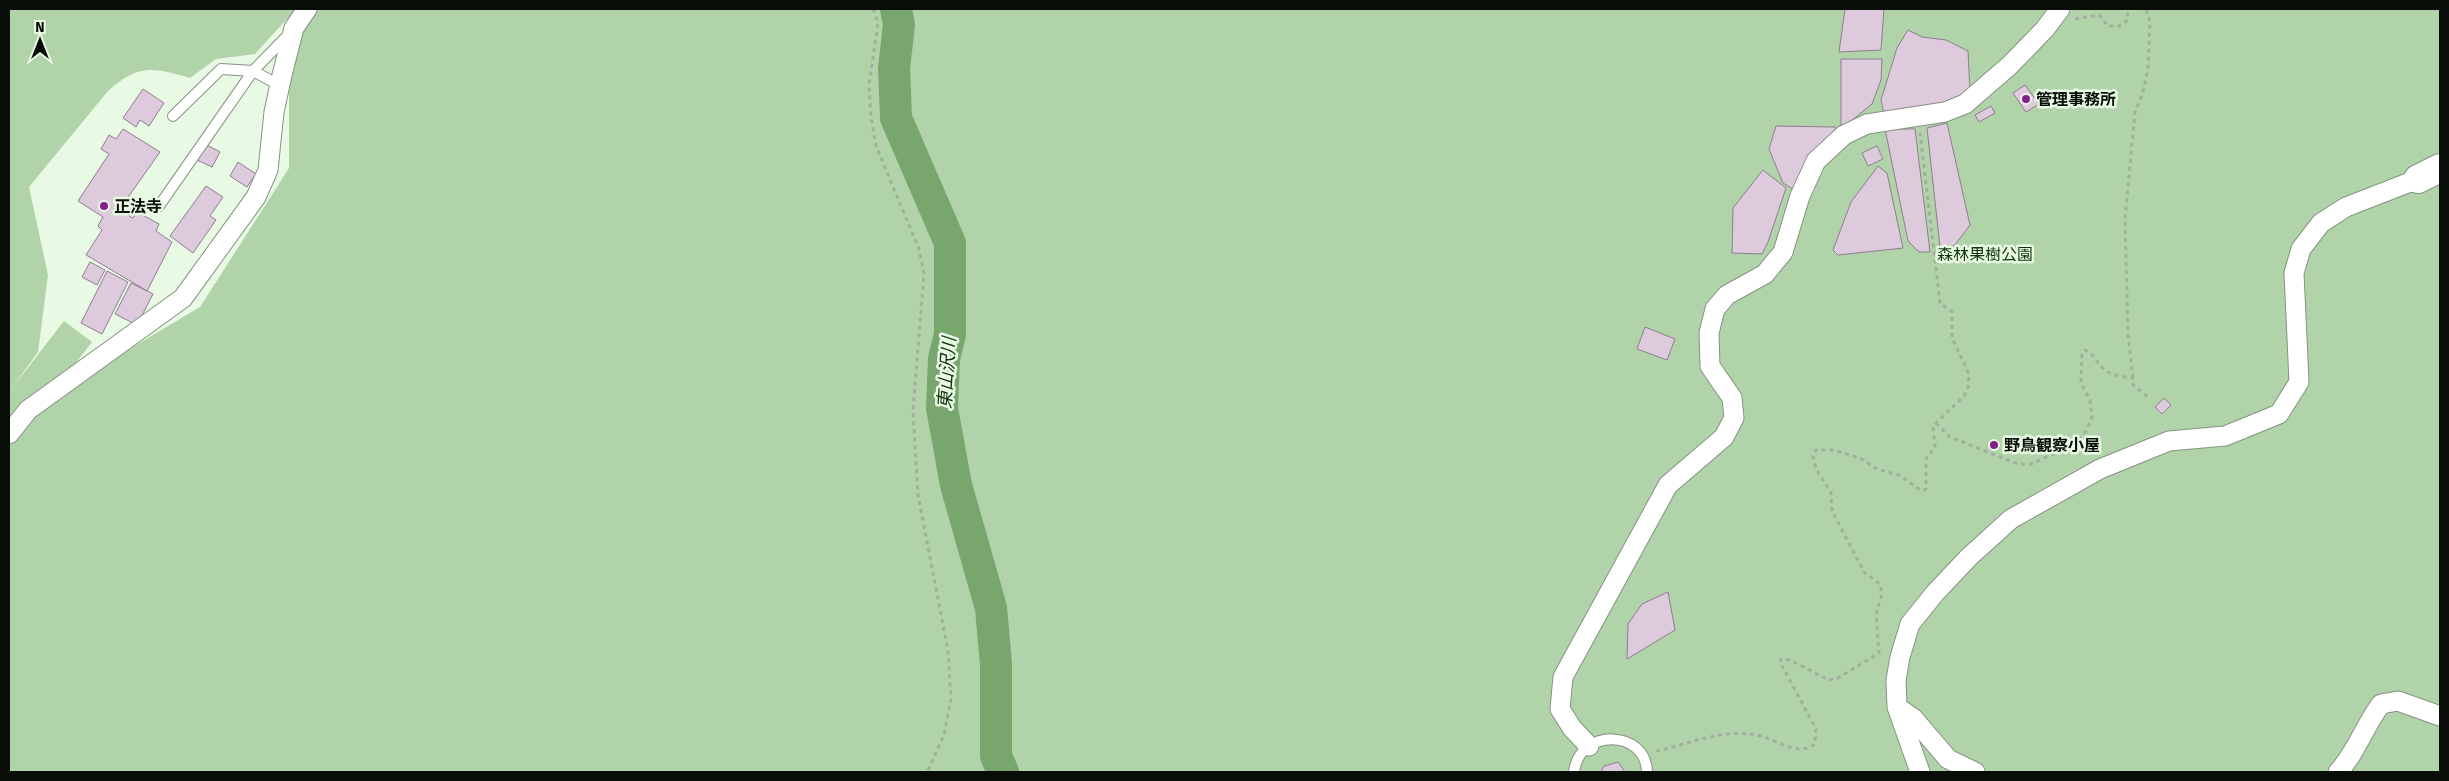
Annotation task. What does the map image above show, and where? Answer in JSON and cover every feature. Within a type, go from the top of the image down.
[{"type":"street","points":[[9,434],[28,410],[183,298],[256,197],[268,170],[279,85],[294,28],[307,9]]},
{"type":"street","points":[[1589,746],[1572,728],[1560,710],[1563,677],[1668,485],[1724,438],[1734,418],[1732,398],[1710,366],[1709,333],[1715,309],[1727,295],[1765,274],[1783,252],[1800,196],[1816,161],[1844,135],[1867,124],[1918,118],[1945,112],[1966,104],[2009,66],[2045,29],[2059,11]]},
{"type":"street","points":[[1920,772],[1897,707],[1896,680],[1900,657],[1910,624],[1935,592],[1969,557],[2011,520],[2100,469],[2169,441],[2225,436],[2279,414],[2299,382],[2298,324],[2294,273],[2301,250],[2321,223],[2346,207],[2429,173]]},
{"type":"street","points":[[2338,772],[2348,762],[2368,722],[2381,704],[2398,701],[2440,716]]},
{"type":"street","points":[[1897,707],[1913,718],[1948,759],[1975,772]]},
{"type":"lane","points":[[159,206],[252,71],[294,28]]},
{"type":"lane","points":[[173,116],[220,69],[252,71],[279,85]]},
{"type":"lane","points":[[1574,772],[1579,756],[1589,746],[1602,740],[1616,739],[1630,744],[1641,754],[1647,772]]},
{"type":"path","points":[[873,9],[878,23],[869,85],[871,118],[876,146],[919,249],[924,273],[913,411],[917,485],[948,651],[951,699],[944,735],[927,772]]},
{"type":"path","points":[[2059,11],[2072,19],[2099,15],[2108,26],[2119,26],[2128,20],[2127,9]]},
{"type":"path","points":[[2146,9],[2150,22],[2148,69],[2143,92],[2134,112],[2125,219],[2128,335],[2132,378],[2133,385],[2148,397]]},
{"type":"path","points":[[1641,754],[1697,739],[1730,735],[1760,736],[1794,749],[1808,749],[1815,744],[1816,729],[1780,662],[1782,659],[1790,660],[1829,680],[1838,678],[1879,653],[1876,614],[1882,594],[1880,584],[1864,572],[1832,511],[1831,492],[1816,469],[1814,456],[1816,450],[1825,450],[1860,458],[1877,469],[1899,475],[1922,491],[1926,489],[1926,459],[1935,447],[1933,426],[1964,396],[1969,374],[1952,338],[1952,312],[1940,303],[1918,118]]},
{"type":"path","points":[[1936,423],[1950,437],[2006,460],[2031,464],[2074,445],[2086,431],[2092,417],[2090,400],[2080,383],[2082,355],[2085,350],[2092,354],[2105,370],[2117,376],[2132,378]]},
{"type":"green space","points":[[9,9],[296,9],[255,54],[216,59],[190,78],[156,70],[146,70],[128,76],[119,82],[108,91],[29,187],[48,275],[38,352],[9,392]]},
{"type":"green space","name":"森林果樹公園","points":[[315,9],[2440,9],[2440,772],[9,772],[9,392],[64,321],[92,342],[62,381],[116,357],[200,307],[289,168],[289,85],[307,15]]},
{"type":"building","points":[[1845,9],[1884,9],[1881,50],[1839,52]]},
{"type":"building","points":[[1908,30],[1922,37],[1946,40],[1968,51],[1970,91],[1924,111],[1884,114],[1881,100],[1897,48]]},
{"type":"building","points":[[1841,59],[1882,59],[1881,80],[1872,104],[1841,129]]},
{"type":"building","name":"管理事務所","points":[[2025,85],[2039,104],[2026,112],[2013,93]]},
{"type":"building","points":[[143,89],[164,103],[149,126],[140,120],[136,127],[123,118]]},
{"type":"building","points":[[1991,106],[1995,113],[1979,122],[1975,115]]},
{"type":"building","points":[[1947,123],[1970,225],[1954,246],[1940,247],[1927,128]]},
{"type":"building","points":[[1776,126],[1835,127],[1838,132],[1796,191],[1783,183],[1769,149]]},
{"type":"building","name":"正法寺","points":[[123,129],[160,152],[119,210],[133,218],[137,212],[159,224],[156,231],[172,242],[147,291],[86,255],[102,230],[98,226],[103,217],[78,201],[109,154],[101,149],[109,135],[116,139]]},
{"type":"building","points":[[1885,129],[1915,129],[1930,252],[1919,252],[1908,241]]},
{"type":"building","points":[[205,144],[220,152],[212,167],[197,160]]},
{"type":"building","points":[[1877,146],[1883,159],[1868,166],[1862,153]]},
{"type":"building","points":[[238,162],[256,174],[247,187],[230,176]]},
{"type":"building","points":[[1878,166],[1887,173],[1903,248],[1838,255],[1833,250],[1851,202]]},
{"type":"building","points":[[1763,170],[1786,188],[1768,242],[1762,254],[1732,253],[1733,208]]},
{"type":"building","points":[[206,186],[223,197],[210,216],[216,220],[193,253],[170,236]]},
{"type":"building","points":[[90,262],[105,270],[97,285],[82,277]]},
{"type":"building","points":[[107,271],[128,282],[102,334],[81,323]]},
{"type":"building","points":[[131,283],[153,294],[137,325],[115,314]]},
{"type":"building","points":[[1645,327],[1675,339],[1667,360],[1637,349]]},
{"type":"building","points":[[2164,398],[2171,405],[2162,414],[2155,407]]},
{"type":"building","name":"野鳥観察小屋","points":[[1993,441],[1998,441],[1998,446],[1995,450],[1990,449],[1989,444]]},
{"type":"building","points":[[1668,592],[1675,630],[1627,659],[1628,624],[1642,604]]},
{"type":"building","points":[[1618,762],[1625,772],[1601,772],[1604,766]]},
{"type":"waterway","name":"東山沢川","points":[[896,9],[899,25],[894,68],[896,118],[950,243],[950,334],[944,359],[942,408],[956,485],[991,608],[996,664],[996,756],[1003,772]]},
{"type":"place","name":"管理事務所","points":[[2026,99]]},
{"type":"place","name":"正法寺","points":[[104,206]]},
{"type":"place","name":"野鳥観察小屋","points":[[1994,445]]}]
